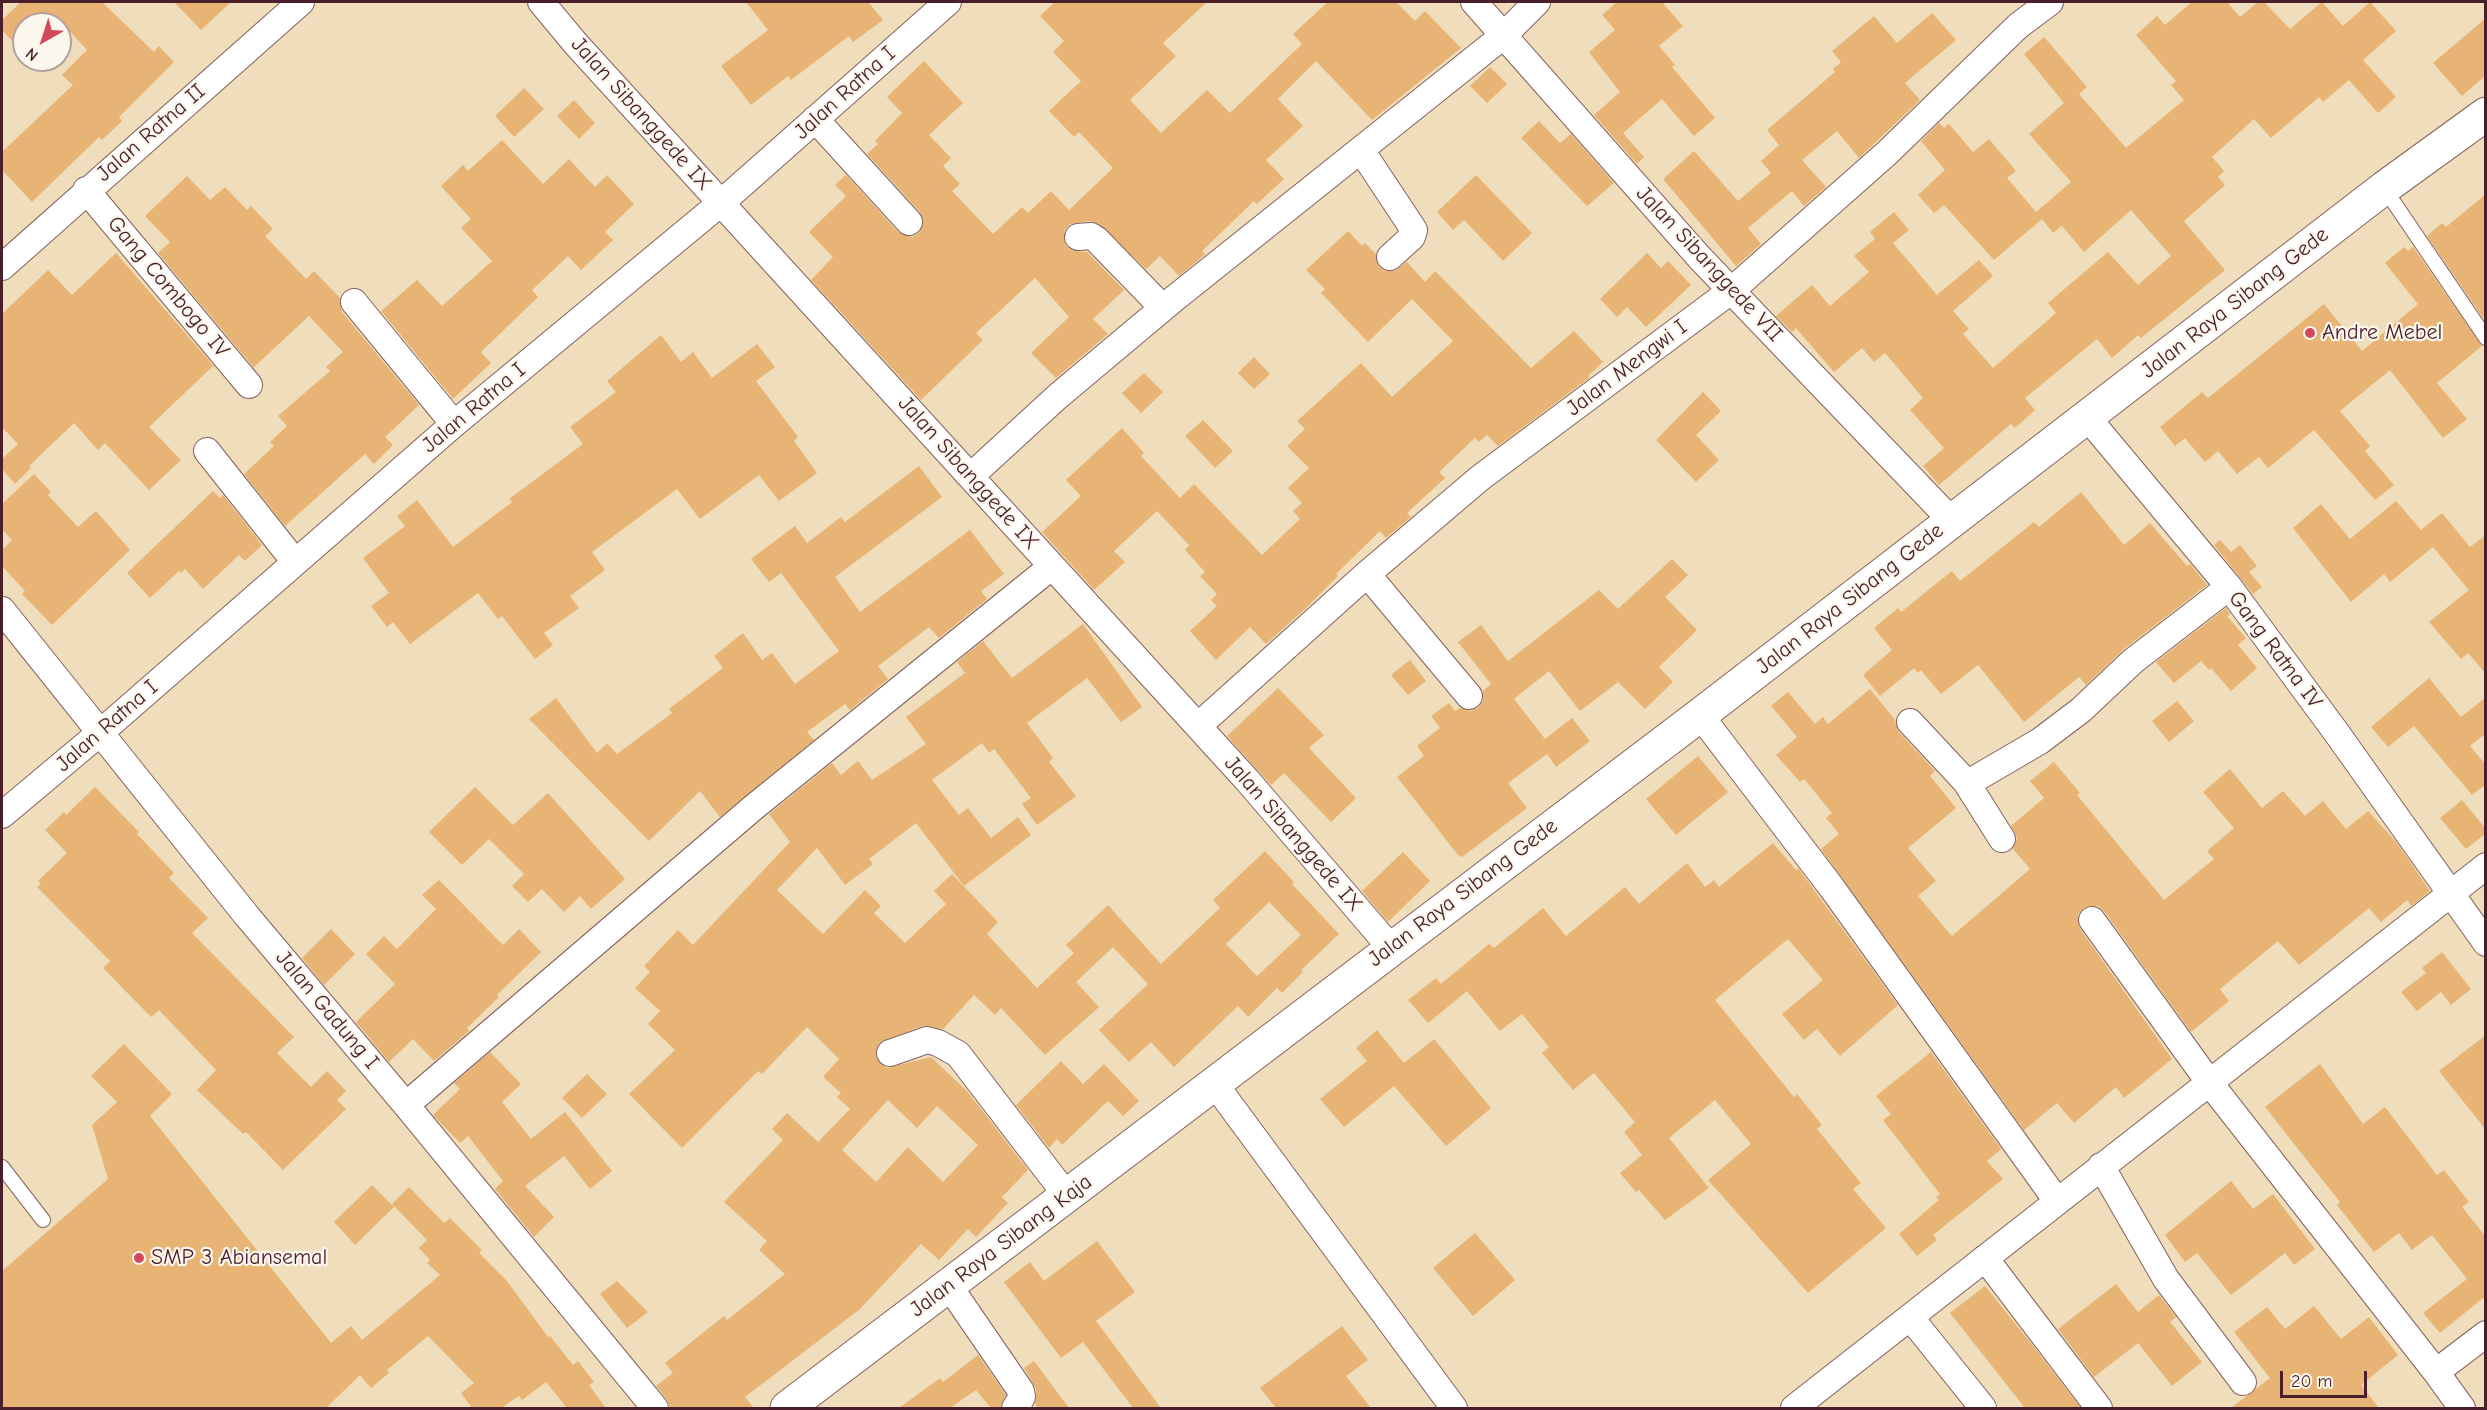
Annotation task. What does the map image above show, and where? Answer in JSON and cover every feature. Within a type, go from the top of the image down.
[{"type":"main road","name":"Jalan Raya Sibang Gede","points":[[1214,1083],[1700,715],[2384,188],[2486,114]]},
{"type":"main road","name":"Jalan Raya Sibang Kaja","points":[[787,1408],[1214,1083]]},
{"type":"street","name":"Jalan Ratna II","points":[[2,267],[86,190],[301,2]]},
{"type":"street","name":"Jalan Sibanggede IX","points":[[541,2],[576,44],[1198,726],[1391,948]]},
{"type":"street","name":"Jalan Ratna I","points":[[2,815],[101,732],[454,424],[722,202],[948,2]]},
{"type":"street","name":"Jalan Sibanggede VII","points":[[1474,2],[1732,290],[1951,520]]},
{"type":"street","points":[[972,476],[1057,397],[1163,308],[1503,36],[1537,2]]},
{"type":"street","name":"Jalan Mengwi I","points":[[1198,726],[1367,574],[1480,478],[1732,290],[1887,153],[2018,26],[2050,2]]},
{"type":"street","points":[[815,119],[909,222]]},
{"type":"street","points":[[1361,150],[1414,230],[1412,237],[1390,257]]},
{"type":"street","name":"Gang Combogo IV","points":[[86,190],[249,385]]},
{"type":"street","points":[[1078,237],[1091,236],[1097,240],[1163,308]]},
{"type":"street","points":[[354,302],[454,424]]},
{"type":"street","name":"Gang Ratna IV","points":[[2087,417],[2229,587],[2336,732],[2486,943]]},
{"type":"street","points":[[207,451],[295,562]]},
{"type":"street","points":[[406,1105],[754,807],[1051,567]]},
{"type":"street","points":[[1367,574],[1469,696]]},
{"type":"street","points":[[1966,782],[2040,741],[2081,711],[2133,662],[2229,587]]},
{"type":"street","name":"Jalan Gadung I","points":[[2,610],[247,916],[655,1408]]},
{"type":"street","points":[[1700,715],[1838,897],[2057,1202]]},
{"type":"street","points":[[1910,722],[1966,782],[2002,839]]},
{"type":"street","points":[[1794,1408],[2486,866]]},
{"type":"street","points":[[2092,920],[2208,1082],[2462,1408]]},
{"type":"street","points":[[890,1053],[927,1040],[958,1054],[1067,1196]]},
{"type":"street","points":[[1214,1083],[1454,1408]]},
{"type":"street","points":[[2102,1166],[2166,1279],[2243,1382]]},
{"type":"street","points":[[1985,1258],[2099,1408]]},
{"type":"street","points":[[949,1286],[1021,1391],[1022,1397],[1015,1408]]},
{"type":"street","points":[[1910,1317],[1983,1408]]},
{"type":"street","points":[[2436,1372],[2486,1334]]},
{"type":"lane","points":[[2384,188],[2486,338]]},
{"type":"lane","points":[[2,1167],[43,1220]]},
{"type":"building","points":[[21,2],[102,2],[154,52],[159,46],[174,62],[119,117],[122,121],[102,140],[99,137],[32,202],[2,170],[2,152],[73,85],[62,75],[65,72],[72,72],[72,65],[87,50],[72,34],[72,12],[12,12],[12,41],[2,30],[2,20]]},
{"type":"building","points":[[174,2],[231,2],[201,30]]},
{"type":"building","points":[[746,2],[868,2],[883,20],[853,42],[849,36],[791,80],[788,76],[751,105],[721,66],[768,30]]},
{"type":"building","points":[[1055,2],[1207,2],[1163,43],[1176,56],[1130,100],[1161,133],[1207,90],[1230,113],[1302,44],[1293,34],[1328,2],[1396,2],[1415,21],[1425,11],[1461,48],[1372,120],[1316,61],[1278,99],[1303,126],[1266,160],[1284,179],[1257,204],[1254,201],[1202,251],[1205,254],[1203,256],[1179,276],[1160,256],[1146,269],[1099,224],[1090,221],[1070,224],[1064,231],[1066,246],[1072,251],[1087,252],[1124,290],[1093,319],[1108,334],[1056,378],[1031,353],[1069,317],[1035,278],[976,333],[983,340],[921,400],[811,280],[833,257],[809,232],[846,196],[835,185],[846,175],[898,232],[912,237],[919,233],[923,226],[920,212],[867,154],[878,144],[875,141],[902,113],[887,97],[924,61],[963,103],[929,135],[951,158],[943,166],[960,184],[952,191],[993,234],[1022,207],[1028,213],[1051,191],[1069,210],[1113,168],[1079,132],[1074,137],[1049,111],[1081,81],[1053,52],[1064,41],[1040,16]]},
{"type":"building","points":[[1617,2],[1662,2],[1683,26],[1659,46],[1675,65],[1672,67],[1715,118],[1694,136],[1662,99],[1623,133],[1644,157],[1637,164],[1594,115],[1620,92],[1589,52],[1615,30],[1602,15]]},
{"type":"building","points":[[2192,2],[2227,2],[2240,17],[2258,2],[2264,2],[2290,29],[2322,2],[2343,26],[2370,2],[2396,31],[2363,60],[2396,97],[2378,113],[2349,80],[2323,102],[2319,97],[2271,138],[2254,119],[2212,157],[2224,171],[2218,177],[2225,185],[2184,221],[2225,270],[2141,338],[2138,335],[2112,358],[2097,339],[2025,398],[2035,410],[2015,428],[2011,424],[1939,485],[1923,466],[1944,448],[1910,410],[1923,398],[1885,353],[1874,362],[1862,348],[1834,372],[1796,328],[1792,332],[1776,316],[1812,285],[1830,306],[1869,272],[1854,256],[1875,239],[1870,232],[1894,212],[1909,230],[1893,243],[1937,295],[1979,260],[1993,276],[1953,311],[1969,329],[1963,334],[1993,368],[2056,313],[2048,303],[2108,252],[2138,285],[2171,256],[2131,210],[2084,252],[2062,226],[2053,233],[2042,219],[1994,260],[1944,205],[1934,213],[1918,195],[1945,170],[1921,141],[1939,123],[1944,128],[1949,124],[1973,152],[1989,139],[2016,171],[2007,178],[2036,212],[2071,182],[2029,134],[2064,103],[2024,54],[2044,37],[2087,87],[2079,94],[2126,148],[2184,100],[2171,85],[2176,81],[2136,35],[2157,16],[2165,25]]},
{"type":"building","points":[[1932,13],[1956,40],[1905,83],[1920,100],[1859,158],[1837,131],[1802,160],[1826,187],[1804,206],[1792,191],[1748,228],[1761,244],[1736,266],[1663,179],[1694,151],[1738,201],[1771,173],[1761,161],[1779,145],[1767,130],[1835,72],[1833,69],[1841,62],[1832,51],[1874,16],[1897,43]]},
{"type":"building","points":[[2486,18],[2486,75],[2462,96],[2433,63]]},
{"type":"building","points":[[1490,67],[1507,84],[1487,103],[1470,86]]},
{"type":"building","points":[[524,88],[544,109],[514,137],[495,116]]},
{"type":"building","points":[[574,100],[595,123],[579,139],[557,116]]},
{"type":"building","points":[[1539,121],[1560,143],[1571,134],[1614,183],[1587,206],[1521,138]]},
{"type":"building","points":[[502,140],[543,184],[569,159],[595,187],[607,175],[634,204],[605,232],[613,240],[581,270],[568,256],[532,290],[538,297],[481,352],[491,363],[453,399],[381,311],[417,280],[442,306],[492,261],[461,228],[471,219],[441,186],[463,165],[468,171]]},
{"type":"building","points":[[1476,175],[1532,233],[1503,261],[1464,220],[1453,230],[1437,212]]},
{"type":"building","points":[[187,176],[210,200],[225,187],[247,210],[251,206],[273,229],[265,236],[306,279],[314,271],[340,298],[342,312],[419,405],[385,437],[393,445],[374,464],[365,454],[285,526],[244,474],[274,446],[270,442],[287,426],[278,416],[330,371],[326,367],[343,352],[309,316],[254,367],[260,375],[158,253],[170,242],[145,216]]},
{"type":"building","points":[[2486,194],[2486,315],[2483,318],[2427,236],[2442,223],[2446,227]]},
{"type":"building","points":[[1348,231],[1362,246],[1365,243],[1376,254],[1379,267],[1385,271],[1394,271],[1407,262],[1425,282],[1435,271],[1531,368],[1574,331],[1603,362],[1588,376],[1590,377],[1498,446],[1487,435],[1479,442],[1475,438],[1439,472],[1445,478],[1407,513],[1411,517],[1386,538],[1380,531],[1336,574],[1338,576],[1304,610],[1266,644],[1250,627],[1216,660],[1190,631],[1217,606],[1211,600],[1217,594],[1200,576],[1205,572],[1185,550],[1189,545],[1157,511],[1114,551],[1125,562],[1094,590],[1042,532],[1081,496],[1066,480],[1122,428],[1144,453],[1141,456],[1180,498],[1194,484],[1262,555],[1300,519],[1293,511],[1302,503],[1288,488],[1309,468],[1287,446],[1305,429],[1297,421],[1361,363],[1392,397],[1453,341],[1412,299],[1368,342],[1321,293],[1325,289],[1306,270]]},
{"type":"building","points":[[2404,247],[2408,251],[2413,247],[2482,346],[2437,383],[2467,419],[2443,438],[2390,370],[2340,411],[2370,446],[2365,451],[2394,485],[2375,500],[2314,430],[2268,468],[2259,457],[2237,474],[2218,451],[2205,462],[2185,438],[2175,446],[2160,427],[2202,392],[2208,398],[2324,304],[2362,351],[2418,304],[2385,263]]},
{"type":"building","points":[[116,253],[218,371],[213,366],[149,427],[181,460],[149,490],[105,443],[98,450],[74,423],[29,466],[31,468],[15,484],[2,469],[2,459],[18,444],[2,427],[2,314],[48,270],[72,295]]},
{"type":"building","points":[[1647,253],[1661,268],[1668,261],[1691,285],[1646,327],[1627,307],[1617,317],[1600,299]]},
{"type":"building","points":[[661,335],[681,362],[693,352],[712,378],[757,344],[775,367],[756,381],[798,437],[794,441],[817,473],[779,501],[759,475],[700,519],[677,489],[592,552],[605,570],[570,596],[579,608],[544,633],[553,645],[535,659],[502,616],[498,619],[478,593],[410,644],[393,622],[387,627],[371,606],[389,593],[363,558],[405,526],[397,516],[417,500],[453,547],[512,502],[509,499],[583,444],[570,427],[616,392],[607,381]]},
{"type":"building","points":[[1254,357],[1270,374],[1254,389],[1238,373]]},
{"type":"building","points":[[1144,373],[1163,392],[1141,413],[1122,393]]},
{"type":"building","points":[[1703,392],[1721,411],[1696,435],[1719,460],[1696,482],[1656,440]]},
{"type":"building","points":[[1203,420],[1233,451],[1215,468],[1185,436]]},
{"type":"building","points":[[919,466],[942,497],[835,577],[860,612],[970,530],[1004,574],[981,591],[987,599],[939,638],[929,627],[878,666],[888,679],[850,710],[845,704],[807,732],[814,740],[720,817],[700,791],[649,841],[529,719],[556,698],[597,753],[607,743],[617,754],[672,713],[669,709],[723,668],[714,656],[743,633],[762,660],[772,653],[795,684],[839,651],[781,573],[769,582],[751,559],[795,526],[807,543],[841,517],[845,522]]},
{"type":"building","points":[[34,474],[51,492],[48,495],[78,527],[96,511],[130,550],[52,625],[22,594],[25,591],[2,566],[2,550],[12,540],[2,529],[2,504]]},
{"type":"building","points":[[213,491],[220,498],[223,495],[262,545],[245,561],[239,555],[203,589],[185,569],[181,573],[179,571],[150,598],[127,573]]},
{"type":"building","points":[[2081,492],[2124,545],[2150,523],[2187,566],[2190,564],[2207,585],[2124,649],[2086,685],[2079,677],[2024,722],[1978,665],[1941,694],[1921,670],[1918,673],[1914,668],[1880,696],[1863,675],[1892,650],[1874,628],[1898,608],[1901,612],[1952,571],[1960,581],[2034,522],[2039,527]]},
{"type":"building","points":[[2396,501],[2421,530],[2442,513],[2470,547],[2486,535],[2486,674],[2468,653],[2461,659],[2429,622],[2469,590],[2433,547],[2390,582],[2384,574],[2351,602],[2293,528],[2321,504],[2350,539]]},
{"type":"building","points":[[2220,540],[2231,552],[2240,545],[2257,566],[2249,572],[2262,587],[2253,594],[2214,545]]},
{"type":"building","points":[[1672,559],[1688,575],[1665,597],[1697,630],[1659,667],[1673,682],[1645,709],[1618,682],[1580,711],[1549,671],[1514,699],[1545,739],[1572,718],[1590,741],[1556,767],[1547,754],[1508,783],[1527,808],[1462,857],[1458,855],[1397,777],[1424,756],[1417,746],[1440,728],[1431,716],[1449,703],[1455,711],[1460,708],[1471,711],[1478,708],[1483,701],[1483,691],[1491,684],[1458,642],[1481,625],[1508,661],[1599,590],[1618,609]]},
{"type":"building","points":[[2226,608],[2230,614],[2227,616],[2246,638],[2238,645],[2257,668],[2231,691],[2211,668],[2209,670],[2201,661],[2174,683],[2156,662]]},
{"type":"building","points":[[1083,624],[1142,707],[1121,722],[1087,678],[1027,723],[1053,758],[1049,762],[1076,796],[1037,825],[1022,804],[1031,798],[994,749],[989,753],[982,743],[932,780],[959,815],[968,808],[991,838],[1018,817],[1031,835],[964,886],[916,823],[869,859],[873,864],[845,885],[817,848],[777,890],[823,934],[865,890],[881,906],[874,913],[905,943],[946,904],[934,891],[952,874],[998,922],[987,934],[1037,988],[1074,953],[1066,945],[1108,905],[1161,964],[1220,908],[1213,900],[1265,851],[1294,882],[1292,884],[1339,934],[1301,970],[1303,972],[1282,993],[1277,988],[1248,1017],[1238,1006],[1174,1067],[1151,1042],[1129,1062],[1099,1030],[1148,984],[1113,947],[1076,982],[1099,1007],[1045,1055],[1001,1008],[995,1015],[974,995],[943,1029],[922,1026],[879,1043],[876,1057],[887,1068],[931,1057],[967,1091],[1028,1170],[1002,1197],[1008,1203],[976,1237],[968,1229],[939,1260],[921,1244],[860,1309],[745,1397],[754,1408],[670,1408],[667,1399],[656,1386],[673,1373],[665,1363],[724,1316],[727,1320],[785,1274],[759,1250],[767,1241],[724,1202],[783,1140],[772,1129],[787,1113],[818,1142],[850,1109],[837,1097],[841,1093],[823,1077],[839,1059],[807,1027],[762,1074],[758,1071],[682,1148],[629,1094],[675,1050],[648,1024],[660,1011],[635,988],[650,972],[644,966],[678,930],[693,945],[790,842],[769,814],[832,763],[841,775],[858,761],[872,780],[926,744],[906,717],[965,673],[957,662],[983,641],[1012,678]],"holes":[[[1269,902],[1301,935],[1257,976],[1226,944]],[[888,1100],[917,1128],[937,1106],[978,1145],[943,1182],[908,1147],[876,1182],[842,1150]]]},
{"type":"building","points":[[1410,660],[1426,681],[1408,695],[1391,675]]},
{"type":"building","points":[[2429,678],[2461,717],[2486,697],[2486,733],[2470,746],[2486,765],[2486,784],[2472,795],[2414,726],[2388,747],[2371,727]]},
{"type":"building","points":[[1278,688],[1324,735],[1309,748],[1356,798],[1331,822],[1284,773],[1271,785],[1227,736]]},
{"type":"building","points":[[1870,689],[1895,720],[1899,732],[1935,771],[1930,776],[1956,808],[1908,848],[1936,881],[1918,896],[1952,936],[2030,869],[2013,849],[2017,838],[2011,826],[2044,798],[2030,781],[2054,762],[2080,793],[2077,795],[2164,900],[2214,859],[2207,851],[2234,828],[2203,792],[2230,769],[2262,808],[2283,791],[2305,816],[2323,801],[2346,829],[2368,811],[2397,843],[2430,891],[2411,906],[2407,900],[2381,922],[2369,908],[2299,965],[2278,941],[2220,989],[2229,1001],[2191,1032],[2104,911],[2098,906],[2084,908],[2078,914],[2080,929],[2172,1059],[2124,1098],[2116,1087],[2074,1123],[2057,1103],[2024,1130],[1821,849],[1839,834],[1826,818],[1832,813],[1804,779],[1800,782],[1776,755],[1797,737],[1771,706],[1788,692],[1815,724],[1823,717],[1828,724]]},
{"type":"building","points":[[2177,701],[2194,721],[2169,742],[2152,721]]},
{"type":"building","points":[[1698,756],[1728,792],[1676,835],[1646,799]]},
{"type":"building","points":[[95,787],[139,832],[137,834],[174,873],[169,878],[208,918],[192,933],[294,1037],[277,1053],[311,1087],[327,1071],[346,1091],[337,1100],[346,1109],[283,1170],[246,1132],[243,1134],[197,1090],[216,1070],[159,1010],[151,1017],[103,968],[110,961],[37,887],[41,884],[38,881],[67,853],[45,830],[64,812],[66,815]]},
{"type":"building","points":[[475,787],[513,825],[548,793],[625,879],[591,909],[580,896],[564,912],[542,889],[528,902],[512,886],[524,874],[489,839],[462,865],[429,832]]},
{"type":"building","points":[[2462,800],[2486,829],[2486,833],[2466,849],[2440,818]]},
{"type":"building","points":[[1773,843],[1796,870],[1798,868],[1898,1005],[1840,1056],[1817,1029],[1804,1040],[1782,1014],[1823,980],[1788,939],[1715,1000],[1794,1097],[1797,1094],[1822,1125],[1817,1129],[1861,1183],[1853,1189],[1886,1228],[1808,1293],[1708,1180],[1751,1144],[1715,1100],[1669,1138],[1709,1188],[1665,1220],[1639,1190],[1636,1192],[1620,1173],[1642,1155],[1624,1132],[1635,1122],[1594,1073],[1573,1090],[1542,1053],[1549,1047],[1522,1014],[1500,1031],[1467,991],[1428,1023],[1408,1000],[1436,978],[1441,984],[1489,944],[1494,948],[1543,908],[1566,936],[1625,887],[1639,904],[1687,863],[1705,887],[1714,880],[1719,887]]},
{"type":"building","points":[[1403,852],[1430,881],[1388,922],[1362,891]]},
{"type":"building","points":[[439,880],[503,945],[519,929],[541,952],[497,995],[499,997],[467,1028],[469,1031],[434,1061],[413,1039],[389,1062],[356,1022],[395,984],[366,954],[384,936],[397,949],[436,909],[422,895]]},
{"type":"building","points":[[331,929],[355,954],[324,985],[302,958]]},
{"type":"building","points":[[2442,952],[2471,989],[2451,1005],[2441,992],[2417,1011],[2401,992],[2426,973],[2422,968]]},
{"type":"building","points":[[1377,1030],[1404,1063],[1434,1039],[1491,1108],[1446,1146],[1394,1086],[1344,1127],[1320,1099],[1367,1061],[1356,1048]]},
{"type":"building","points":[[2486,1035],[2486,1130],[2439,1071]]},
{"type":"building","name":"SMP 3 Abiansemal","points":[[124,1044],[172,1094],[150,1116],[331,1343],[351,1326],[362,1340],[440,1275],[427,1263],[430,1260],[419,1248],[427,1240],[392,1204],[409,1187],[444,1223],[450,1218],[482,1250],[479,1253],[507,1281],[548,1337],[550,1336],[573,1365],[578,1361],[594,1382],[589,1385],[606,1408],[567,1408],[546,1382],[522,1400],[519,1396],[501,1408],[472,1408],[461,1393],[474,1383],[428,1336],[387,1370],[389,1373],[371,1388],[360,1375],[326,1408],[2,1408],[2,1271],[108,1179],[92,1125],[117,1102],[91,1076]]},
{"type":"building","points":[[490,1052],[521,1084],[502,1102],[531,1139],[565,1112],[612,1171],[590,1189],[564,1156],[525,1186],[554,1217],[534,1237],[495,1189],[503,1181],[468,1136],[460,1143],[433,1115],[460,1089],[454,1083]]},
{"type":"building","points":[[1931,1052],[2001,1149],[1987,1161],[2003,1179],[1933,1235],[1937,1240],[1917,1256],[1899,1234],[1939,1200],[1936,1197],[1940,1194],[1883,1120],[1891,1114],[1876,1096]]},
{"type":"building","points":[[1061,1061],[1083,1084],[1104,1064],[1139,1101],[1123,1116],[1108,1101],[1062,1145],[1057,1139],[1049,1148],[1016,1105]]},
{"type":"building","points":[[2320,1064],[2363,1124],[2385,1107],[2437,1175],[2444,1170],[2469,1202],[2462,1207],[2486,1237],[2486,1302],[2483,1298],[2440,1333],[2423,1313],[2467,1279],[2432,1235],[2412,1250],[2399,1233],[2374,1252],[2337,1205],[2340,1202],[2265,1107]]},
{"type":"building","points":[[587,1074],[607,1094],[582,1118],[562,1098]]},
{"type":"building","points":[[2231,1181],[2253,1209],[2273,1194],[2315,1249],[2294,1265],[2285,1253],[2231,1295],[2197,1253],[2185,1262],[2165,1235]]},
{"type":"building","points":[[372,1185],[394,1207],[355,1245],[334,1222]]},
{"type":"building","points":[[1475,1233],[1515,1280],[1473,1316],[1433,1268]]},
{"type":"building","points":[[1097,1241],[1135,1292],[1096,1321],[1161,1408],[1133,1408],[1083,1342],[1061,1358],[1004,1282],[1030,1262],[1044,1281]]},
{"type":"building","points":[[617,1281],[648,1312],[627,1328],[600,1294]]},
{"type":"building","points":[[2116,1284],[2138,1312],[2159,1295],[2176,1317],[2170,1322],[2202,1362],[2172,1386],[2138,1343],[2094,1377],[2058,1329]]},
{"type":"building","points":[[1985,1286],[2081,1408],[2025,1408],[1950,1313]]},
{"type":"building","points":[[2314,1306],[2341,1339],[2369,1317],[2398,1355],[2361,1385],[2379,1408],[2231,1408],[2270,1378],[2234,1332],[2267,1307],[2285,1329]]},
{"type":"building","points":[[1342,1326],[1368,1360],[1346,1376],[1371,1408],[1276,1408],[1260,1388]]},
{"type":"building","points":[[978,1355],[1006,1395],[1000,1408],[991,1408],[976,1390],[950,1408],[899,1408],[940,1378],[943,1382]]},
{"type":"building","points":[[1034,1361],[1069,1408],[1038,1408],[1035,1404],[1036,1388],[1024,1368]]},
{"type":"place","name":"Andre Mebel","points":[[2310,333]]},
{"type":"place","name":"SMP 3 Abiansemal","points":[[139,1258]]}]
